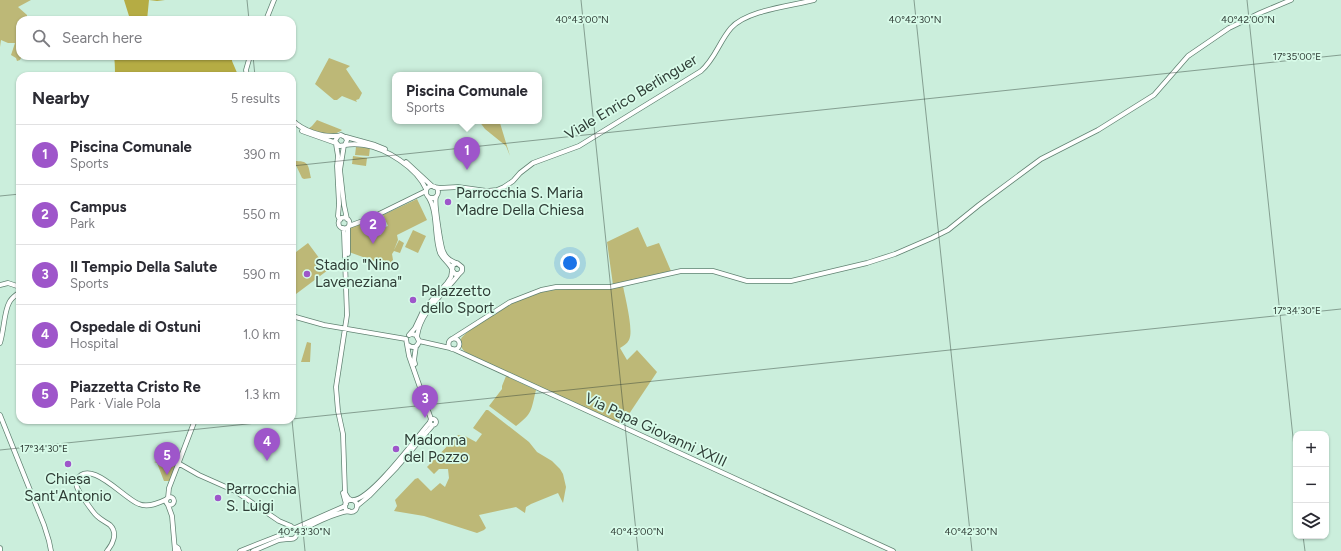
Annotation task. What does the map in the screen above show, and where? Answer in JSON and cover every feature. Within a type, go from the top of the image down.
[{"type":"main road","points":[[268,16],[274,0]]},
{"type":"main road","name":"Viale Enrico Berlinguer","points":[[433,186],[447,188],[458,187],[487,191],[497,190],[504,187],[533,162],[579,146],[701,71],[712,60],[730,29],[742,19],[757,13],[814,0]]},
{"type":"main road","name":"Via Papa Giovanni XXIII","points":[[435,344],[441,344],[451,339],[510,302],[541,290],[556,288],[610,287],[681,271],[713,271],[747,281],[791,281],[882,259],[948,230],[979,204],[1048,155],[1086,137],[1154,95],[1180,63],[1195,51],[1243,21],[1291,0]]},
{"type":"main road","points":[[247,72],[249,60]]},
{"type":"main road","points":[[296,123],[307,130],[326,135],[343,135],[375,145],[395,154],[437,189],[435,205],[443,252],[450,260],[459,263],[462,267],[462,271],[429,309],[422,321],[417,336],[419,341],[416,346],[414,360],[432,421]]},
{"type":"main road","points":[[296,126],[307,133],[336,143],[340,146],[370,147],[393,157],[415,173],[424,183],[431,202],[440,252],[455,274],[459,274]]},
{"type":"main road","points":[[338,136],[335,139],[338,156],[338,216],[340,220],[339,224],[343,228],[344,233],[347,315],[336,387],[338,410],[343,434],[345,493],[357,506]]},
{"type":"main road","points":[[346,137],[347,140],[344,145],[340,170],[347,219],[350,223],[348,227],[348,265],[346,272]]},
{"type":"main road","points":[[427,193],[433,186]]},
{"type":"main road","points":[[436,196],[447,188]]},
{"type":"main road","points":[[343,228],[371,218],[418,195],[427,193],[436,196]]},
{"type":"main road","points":[[340,220],[342,218],[358,222]]},
{"type":"main road","points":[[432,421],[410,356],[408,337],[415,328],[424,310],[451,277],[453,265],[456,263]]},
{"type":"main road","points":[[0,285],[8,284],[16,287]]},
{"type":"main road","points":[[0,343],[6,319],[7,307],[16,294]]},
{"type":"main road","points":[[296,317],[346,329],[408,337],[413,334],[417,336]]},
{"type":"main road","points":[[459,343],[455,339],[451,339],[448,344],[452,349],[458,348],[462,334],[465,331]]},
{"type":"main road","name":"Via Papa Giovanni XXIII","points":[[419,341],[452,349],[468,356],[893,551]]},
{"type":"main road","name":"Via Papa Giovanni XXIII","points":[[459,343],[464,353],[468,356]]},
{"type":"main road","points":[[408,345],[413,347],[416,346]]},
{"type":"main road","points":[[0,414],[44,525],[51,551]]},
{"type":"main road","points":[[240,551],[278,536],[287,528],[293,527],[346,505],[348,501],[359,499],[365,495],[389,471],[432,421]]},
{"type":"main road","points":[[253,551],[279,540],[293,539],[302,530],[336,514],[354,511],[357,506],[398,467],[432,421]]},
{"type":"main road","points":[[172,516],[168,505],[171,485],[193,424]]},
{"type":"main road","points":[[178,463],[199,475],[235,491],[279,520],[293,527],[297,534]]},
{"type":"main road","points":[[344,463],[343,490],[346,505],[349,511]]},
{"type":"main road","points":[[106,551],[114,538],[113,529],[110,525],[98,518],[92,512],[78,489],[76,481],[80,476],[87,473],[92,473],[137,503],[145,506],[156,504],[169,498]]},
{"type":"main road","points":[[169,498],[175,502],[172,516],[175,549],[178,548],[179,551]]},
{"type":"main road","points":[[156,504],[174,504]]},
{"type":"main road","points":[[279,520],[288,539]]},
{"type":"shaded area","points":[[0,0],[31,0],[18,7],[27,16],[16,16],[16,58],[11,55],[15,43],[8,43],[1,40],[0,47]]},
{"type":"shaded area","points":[[124,0],[149,0],[147,16],[129,16]]},
{"type":"shaded area","points":[[329,58],[350,66],[346,69],[362,93],[359,99],[356,100],[357,102],[342,96],[337,100],[334,100],[315,84]]},
{"type":"shaded area","points":[[114,60],[232,60],[237,72],[115,72]]},
{"type":"shaded area","points":[[317,120],[342,130],[334,134],[330,134],[308,129]]},
{"type":"shaded area","points":[[481,124],[500,124],[510,156],[506,146],[485,129]]},
{"type":"shaded area","points":[[356,147],[370,148],[369,156],[355,155]]},
{"type":"shaded area","points":[[353,156],[367,158],[366,166],[352,164]]},
{"type":"shaded area","points":[[296,161],[307,164],[309,169],[311,178],[302,178],[296,165]]},
{"type":"shaded area","points":[[417,199],[427,220],[397,235],[398,240],[394,250],[399,240],[404,243],[400,253],[394,251],[392,254],[393,260],[389,265],[385,265],[349,252],[351,226],[372,219],[376,234],[381,235],[382,228],[388,226],[383,215]]},
{"type":"shaded area","points":[[638,227],[647,247],[659,243],[671,271],[613,285],[607,242]]},
{"type":"shaded area","points":[[413,230],[426,236],[418,253],[405,247]]},
{"type":"shaded area","name":"Stadio \"Nino Laveneziana\"","points":[[308,243],[328,270],[296,294],[296,252]]},
{"type":"shaded area","points":[[623,286],[630,322],[630,336],[627,343],[620,348],[627,360],[637,350],[657,372],[621,426],[468,354],[461,346],[461,339],[469,331],[484,320],[523,298],[551,290],[603,289]]},
{"type":"shaded area","points":[[307,342],[311,343],[310,362],[301,362]]},
{"type":"shaded area","points":[[506,376],[536,390],[530,411],[526,418],[516,426],[489,406],[502,389]]},
{"type":"shaded area","points":[[486,410],[529,442],[537,452],[552,461],[560,469],[563,474],[566,487],[563,503],[558,493],[526,507],[525,513],[516,507],[479,515],[486,528],[477,533],[424,516],[394,511],[397,506],[395,500],[415,479],[418,478],[431,491],[440,483],[445,487],[449,478],[448,469],[439,469],[434,474],[427,467],[458,435],[465,436],[476,442],[482,434],[473,428]]},
{"type":"shaded area","points":[[162,460],[176,465],[170,481],[164,481],[157,463],[154,462]]},
{"type":"place","name":"Piscina Comunale","points":[[467,170]]},
{"type":"place","name":"Parrocchia S. Maria Madre Della Chiesa","points":[[448,202]]},
{"type":"place","name":"Campus","points":[[373,244]]},
{"type":"place","name":"Stadio \"Nino Laveneziana\"","points":[[307,274]]},
{"type":"place","name":"Palazzetto dello Sport","points":[[413,300]]},
{"type":"place","name":"Il Tempio Della Salute","points":[[425,418]]},
{"type":"place","name":"Madonna del Pozzo","points":[[396,449]]},
{"type":"place","name":"Ospedale di Ostuni","points":[[267,461]]},
{"type":"place","name":"Chiesa Sant'Antonio","points":[[68,464]]},
{"type":"place","name":"Piazzetta Cristo Re","points":[[167,475]]},
{"type":"place","name":"Parrocchia S. Luigi","points":[[218,498]]}]
